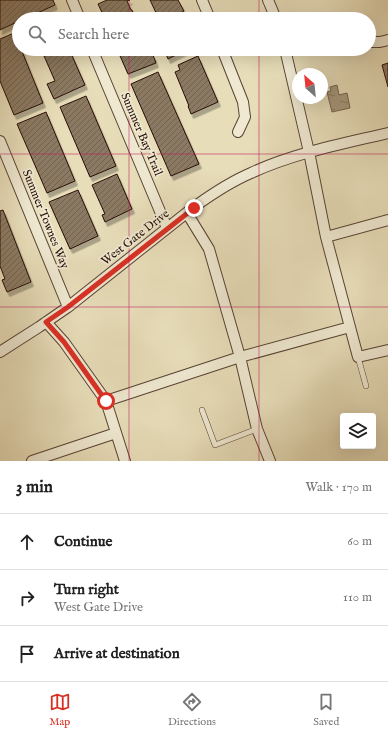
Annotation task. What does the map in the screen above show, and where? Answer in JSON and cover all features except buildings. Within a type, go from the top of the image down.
[{"type":"street","points":[[72,0],[77,12]]},
{"type":"street","points":[[202,0],[207,12]]},
{"type":"street","points":[[268,0],[273,12]]},
{"type":"street","points":[[376,42],[388,40]]},
{"type":"street","name":"Summer Bay Trail","points":[[95,56],[167,228]]},
{"type":"street","points":[[225,56],[243,102],[245,117],[238,132]]},
{"type":"street","points":[[287,56],[309,152],[326,237],[358,357],[388,350]]},
{"type":"street","name":"West Gate Drive","points":[[0,352],[13,345],[68,307],[167,228],[214,193],[269,165],[309,152],[388,133]]},
{"type":"street","name":"Summer Townes Way","points":[[0,141],[68,307]]},
{"type":"street","points":[[187,213],[209,250],[240,357],[258,429],[270,461]]},
{"type":"street","points":[[326,237],[388,220]]},
{"type":"street","points":[[46,322],[64,342],[106,401],[125,461]]},
{"type":"street","points":[[106,401],[240,357],[350,327]]},
{"type":"street","points":[[32,461],[116,433]]},
{"type":"lane","points":[[358,357],[366,386]]},
{"type":"lane","points":[[202,410],[215,445],[258,429]]},
{"type":"water","points":[[337,85],[339,95],[347,93],[350,108],[332,112],[328,96],[328,92],[331,91],[330,87]]},
{"type":"route","points":[[106,401],[64,342],[46,322],[68,307],[194,208]]}]
